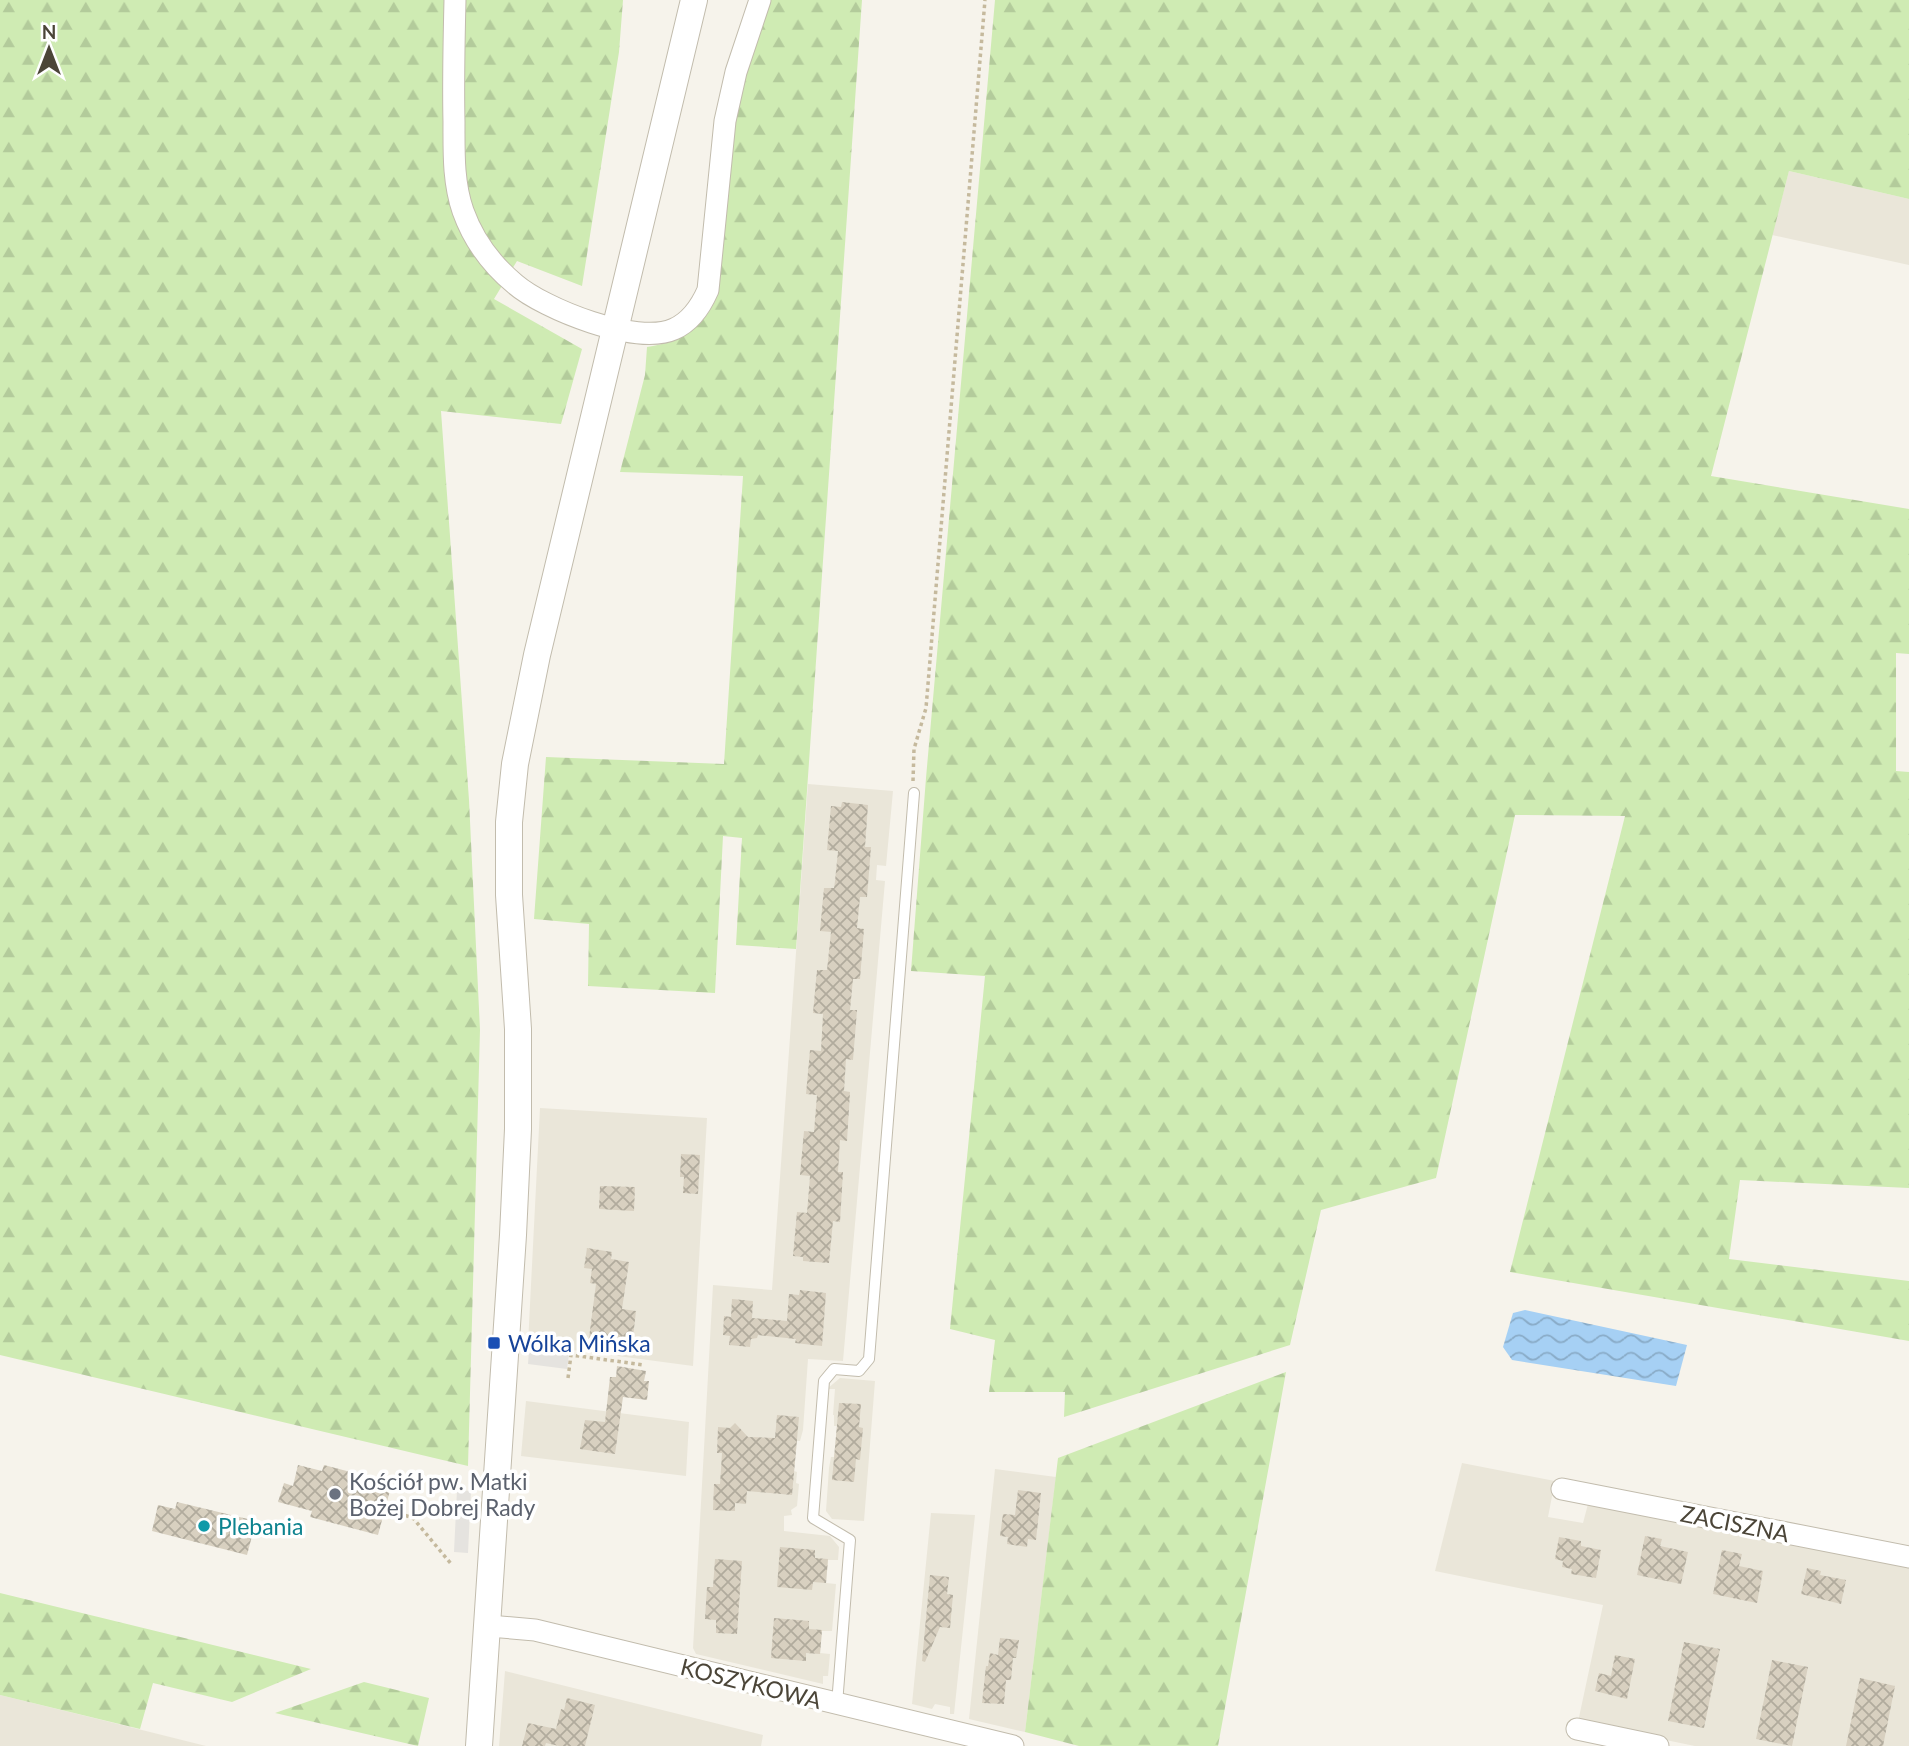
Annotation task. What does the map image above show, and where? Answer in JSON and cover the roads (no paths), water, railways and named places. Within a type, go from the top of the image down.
[{"type":"street","points":[[455,0],[454,168],[458,196],[468,223],[485,253],[516,286],[560,311],[644,334],[674,329],[695,313],[708,290],[725,121],[736,72],[760,0]]},
{"type":"street","points":[[479,1746],[489,1626],[518,1129],[518,1029],[509,895],[511,798],[515,764],[537,655],[694,0]]},
{"type":"street","name":"ZACISZNA","points":[[1562,1489],[1909,1557]]},
{"type":"street","name":"KOSZYKOWA","points":[[489,1626],[534,1630],[1013,1746]]},
{"type":"street","points":[[1577,1729],[1658,1746]]},
{"type":"lane","points":[[836,1704],[850,1540],[813,1518],[824,1381],[834,1369],[859,1371],[869,1359],[914,793]]},
{"type":"water","points":[[1525,1310],[1687,1345],[1676,1386],[1512,1360],[1503,1347],[1513,1313]]},
{"type":"place","name":"Wólka Mińska","points":[[494,1343]]},
{"type":"place","name":"Kościół pw. Matki Bożej Dobrej Rady","points":[[335,1494]]},
{"type":"place","name":"Plebania","points":[[204,1526]]}]
